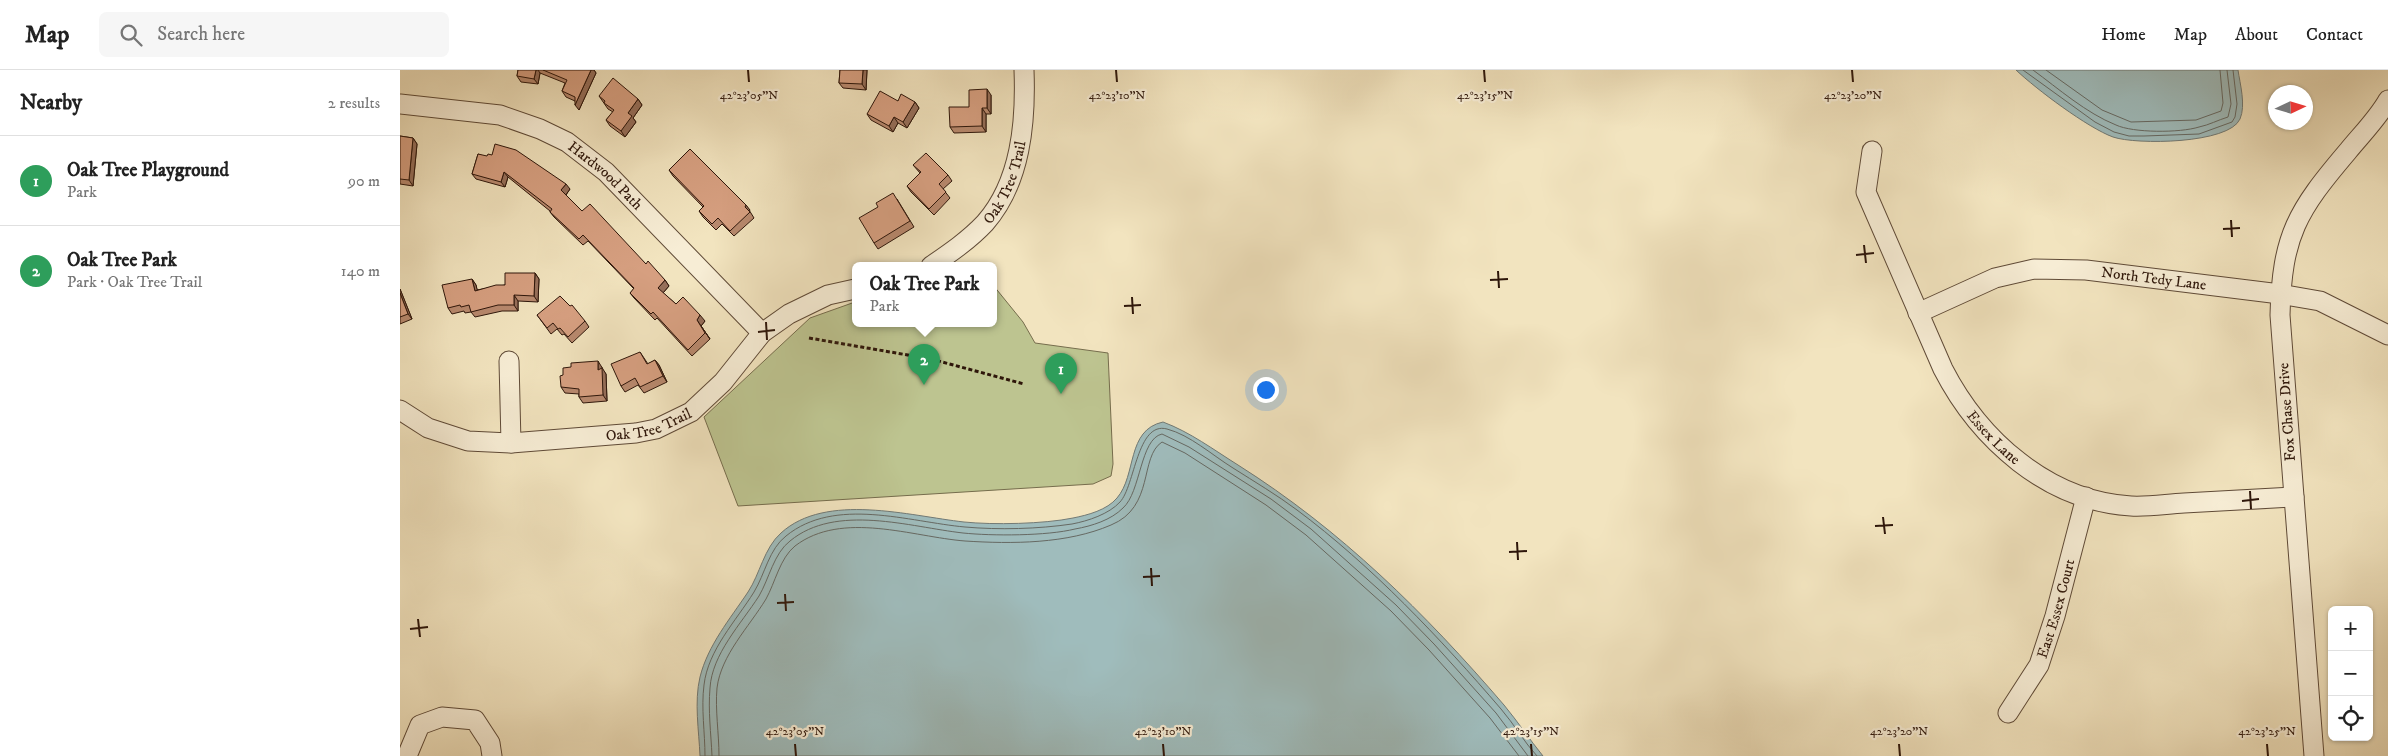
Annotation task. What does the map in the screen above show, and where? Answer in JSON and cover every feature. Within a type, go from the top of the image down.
[{"type":"street","name":"Oak Tree Trail","points":[[937,262],[961,245],[986,222],[1009,186],[1019,152],[1024,111],[1024,70]]},
{"type":"street","name":"Fox Chase Drive","points":[[2314,756],[2280,315],[2280,294],[2286,249],[2296,221],[2320,184],[2388,100]]},
{"type":"street","name":"Hardwood Path","points":[[400,104],[500,115],[540,129],[567,142],[606,172],[762,333]]},
{"type":"street","name":"Essex Lane","points":[[1872,151],[1866,192],[1918,313],[1957,396],[1976,422],[2012,457],[2045,478],[2101,502],[2131,506],[2294,497]]},
{"type":"street","name":"North Tedy Lane","points":[[1918,313],[1995,278],[2034,269],[2086,270],[2320,300],[2388,335]]},
{"type":"street","name":"Oak Tree Trail","points":[[400,410],[428,428],[468,440],[511,443],[636,433],[656,428],[691,412],[723,382],[762,333],[789,314],[828,294],[852,290]]},
{"type":"street","points":[[509,361],[511,443]]},
{"type":"street","name":"East Essex Court","points":[[2008,713],[2038,665],[2056,616],[2086,497]]},
{"type":"street","points":[[408,756],[420,725],[442,717],[475,720],[490,743],[492,756]]},
{"type":"path","points":[[809,338],[931,359],[1024,384]]},
{"type":"green space","points":[[997,290],[1023,322],[1035,343],[1108,353],[1113,464],[1111,476],[1093,484],[738,506],[704,417],[810,318],[852,303],[852,327],[997,327]]},
{"type":"water","points":[[2016,70],[2238,70],[2242,94],[2242,113],[2240,119],[2232,127],[2201,138],[2160,141],[2125,140],[2102,132],[2077,117]]},
{"type":"water","points":[[1163,422],[1202,442],[1276,490],[1347,545],[1444,638],[1504,705],[1543,756],[700,756],[697,696],[704,665],[720,633],[752,585],[770,546],[781,533],[800,521],[821,513],[844,510],[894,512],[964,522],[989,523],[1048,522],[1085,515],[1103,509],[1117,498],[1127,478],[1137,443],[1151,427]]},
{"type":"building","points":[[518,70],[536,70],[534,79],[517,76]]},
{"type":"building","points":[[543,70],[591,70],[575,105],[575,97],[562,91],[567,80]]},
{"type":"building","points":[[840,70],[863,70],[862,84],[839,83]]},
{"type":"building","points":[[613,78],[638,99],[628,113],[632,116],[621,131],[606,120],[614,110],[604,103],[605,101],[599,96]]},
{"type":"building","points":[[987,89],[987,108],[982,108],[982,126],[950,127],[949,107],[969,107],[969,90]]},
{"type":"building","points":[[880,91],[898,101],[901,94],[915,102],[903,122],[894,117],[889,126],[867,114]]},
{"type":"building","points":[[400,136],[413,138],[409,180],[400,179]]},
{"type":"building","points":[[495,144],[516,150],[566,184],[561,190],[582,211],[590,204],[646,264],[648,261],[665,280],[658,288],[676,304],[683,297],[700,315],[697,320],[705,333],[688,350],[653,312],[651,314],[630,293],[634,288],[583,235],[579,239],[550,212],[552,209],[504,172],[501,182],[472,174],[478,154],[492,155]]},
{"type":"building","points":[[690,149],[746,205],[745,207],[750,212],[730,231],[718,218],[712,224],[699,211],[704,206],[669,170]]},
{"type":"building","points":[[926,153],[948,175],[939,184],[946,192],[929,209],[907,186],[921,172],[913,165]]},
{"type":"building","points":[[893,193],[910,221],[874,243],[859,218],[878,207],[876,203]]},
{"type":"building","points":[[505,273],[535,273],[534,296],[514,295],[514,305],[498,305],[471,312],[469,305],[448,308],[442,285],[472,279],[475,291],[496,285],[505,285]]},
{"type":"building","points":[[400,293],[408,314],[400,317]]},
{"type":"building","points":[[560,296],[570,306],[572,305],[585,321],[568,337],[553,323],[547,328],[537,315]]},
{"type":"building","points":[[640,352],[647,364],[655,360],[663,376],[640,387],[635,378],[621,386],[611,364]]},
{"type":"building","points":[[598,361],[598,370],[602,368],[603,395],[579,397],[579,389],[561,387],[560,376],[563,375],[563,368],[571,367],[571,363]]},
{"type":"place","name":"Oak Tree Park","points":[[924,385]]},
{"type":"place","name":"Oak Tree Playground","points":[[1061,394]]}]
